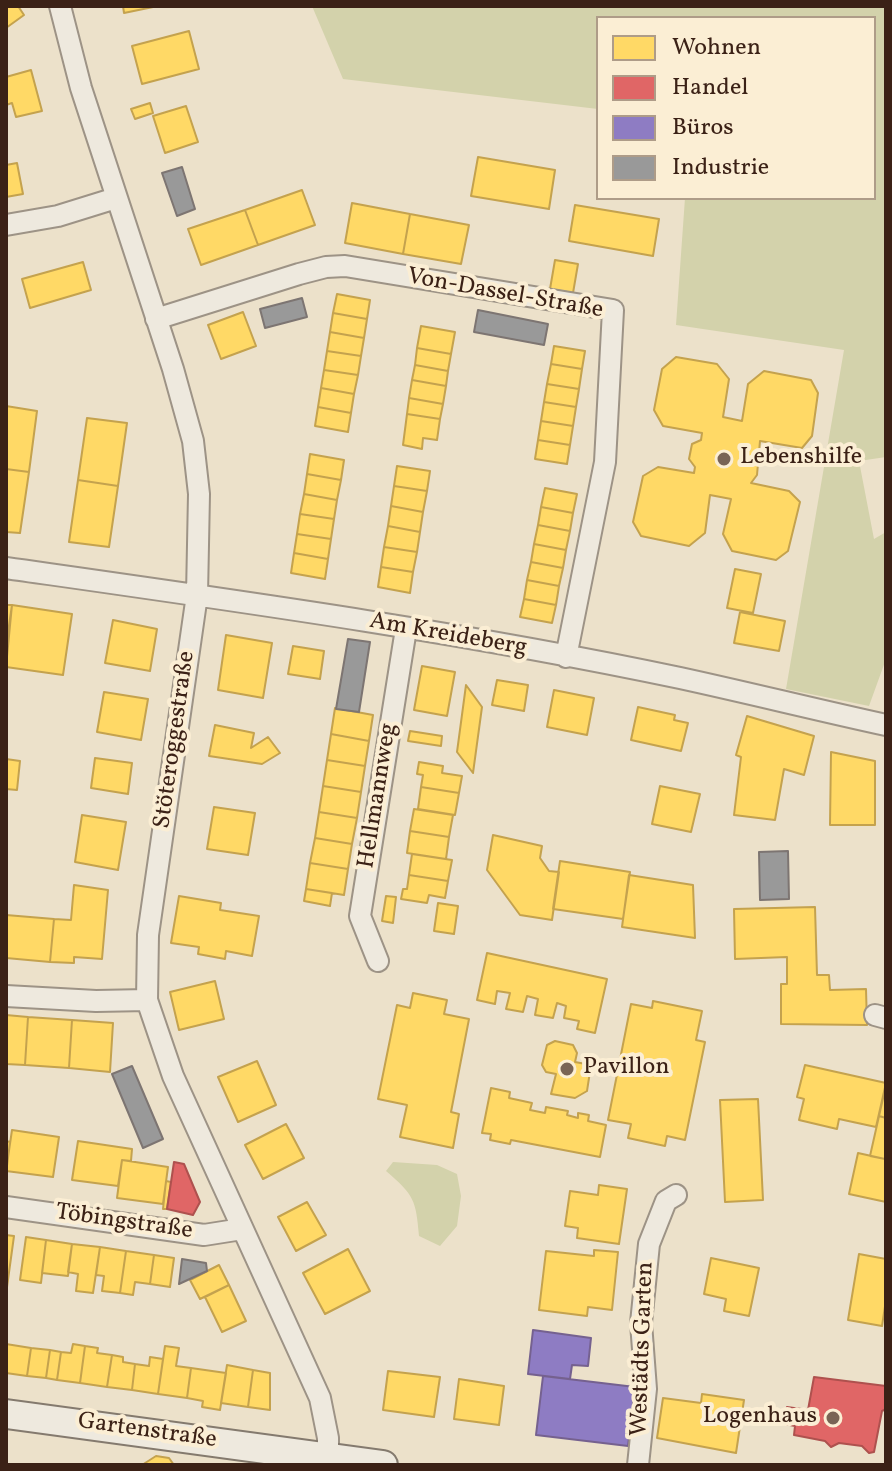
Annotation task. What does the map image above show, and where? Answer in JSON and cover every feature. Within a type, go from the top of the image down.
[{"type":"main road","name":"Gartenstraße","points":[[6,1414],[232,1454],[383,1465]]},
{"type":"street","name":"Stöteroggestraße","points":[[60,6],[81,88],[193,441],[199,494],[197,595],[148,935],[147,1000],[173,1076],[320,1398],[326,1424],[320,1462]]},
{"type":"street","points":[[6,225],[58,216],[116,198]]},
{"type":"street","name":"Von-Dassel-Straße","points":[[156,319],[299,274],[345,266],[613,310],[605,462],[566,657]]},
{"type":"street","name":"Am Kreideberg","points":[[6,568],[197,595],[566,657],[680,678],[886,725]]},
{"type":"street","name":"Hellmannweg","points":[[378,961],[360,916],[406,629]]},
{"type":"street","points":[[6,996],[96,1001],[147,1000]]},
{"type":"street","name":"Westädts Garten","points":[[638,1465],[646,1389],[641,1323],[649,1244],[666,1201],[676,1195]]},
{"type":"street","name":"Töbingstraße","points":[[6,1207],[204,1235],[242,1229]]},
{"type":"green space","points":[[312,6],[886,6],[886,457],[859,461],[874,539],[886,532],[886,659],[869,706],[786,689],[844,350],[676,325],[685,200],[876,200],[876,16],[596,16],[596,109],[343,79]]},
{"type":"green space","points":[[393,1162],[437,1165],[457,1174],[461,1196],[457,1226],[440,1246],[419,1236],[412,1199],[386,1171]]},
{"type":"building: Wohnen","points":[[6,6],[18,6],[24,15],[6,28]]},
{"type":"building: Wohnen","points":[[123,6],[158,6],[124,13]]},
{"type":"building: Wohnen","points":[[189,31],[199,69],[142,84],[132,46]]},
{"type":"building: Wohnen","points":[[31,70],[42,111],[16,117],[12,103],[6,105],[6,77]]},
{"type":"building: Wohnen","points":[[150,103],[153,113],[135,119],[131,109]]},
{"type":"building: Wohnen","points":[[186,106],[198,142],[165,153],[153,116]]},
{"type":"building: Wohnen","points":[[478,157],[555,170],[549,209],[471,196]]},
{"type":"building: Wohnen","points":[[17,163],[23,194],[6,197],[6,165]]},
{"type":"building: Wohnen","points":[[302,190],[315,225],[258,245],[245,210]]},
{"type":"building: Wohnen","points":[[352,203],[410,214],[403,254],[345,243]]},
{"type":"building: Wohnen","points":[[575,205],[659,219],[653,256],[569,241]]},
{"type":"building: Wohnen","points":[[245,210],[258,245],[201,265],[188,229]]},
{"type":"building: Wohnen","points":[[410,214],[469,225],[461,264],[403,254]]},
{"type":"building: Wohnen","points":[[555,260],[578,264],[573,293],[550,289]]},
{"type":"building: Wohnen","points":[[83,262],[91,290],[30,308],[22,279]]},
{"type":"building: Wohnen","points":[[337,294],[370,300],[367,319],[333,313]]},
{"type":"building: Wohnen","points":[[243,312],[256,346],[221,359],[208,325]]},
{"type":"building: Wohnen","points":[[333,313],[367,319],[364,338],[330,332]]},
{"type":"building: Wohnen","points":[[421,326],[455,332],[451,354],[417,348]]},
{"type":"building: Wohnen","points":[[330,332],[364,338],[361,356],[327,351]]},
{"type":"building: Wohnen","points":[[554,346],[585,351],[582,369],[551,364]]},
{"type":"building: Wohnen","points":[[417,348],[451,354],[448,371],[415,365]]},
{"type":"building: Wohnen","points":[[327,351],[361,356],[358,375],[324,370]]},
{"type":"building: Wohnen","name":"Lebenshilfe","points":[[676,357],[717,364],[729,379],[723,417],[742,421],[748,384],[764,371],[811,380],[818,393],[812,436],[802,448],[760,441],[757,475],[751,483],[789,491],[800,502],[788,551],[776,560],[732,551],[723,534],[731,499],[710,495],[705,533],[689,546],[641,536],[633,522],[643,476],[658,467],[694,473],[695,467],[689,459],[692,444],[701,440],[702,433],[663,426],[654,410],[662,369]]},
{"type":"building: Wohnen","points":[[551,364],[582,369],[579,389],[547,384]]},
{"type":"building: Wohnen","points":[[415,365],[448,371],[446,386],[412,380]]},
{"type":"building: Wohnen","points":[[324,370],[358,375],[354,394],[321,388]]},
{"type":"building: Wohnen","points":[[412,380],[446,386],[443,404],[409,398]]},
{"type":"building: Wohnen","points":[[547,384],[579,389],[576,407],[544,402]]},
{"type":"building: Wohnen","points":[[321,388],[354,394],[351,413],[318,407]]},
{"type":"building: Wohnen","points":[[409,398],[443,404],[440,419],[407,414]]},
{"type":"building: Wohnen","points":[[544,402],[576,407],[573,426],[541,421]]},
{"type":"building: Wohnen","points":[[6,406],[37,411],[29,472],[6,469]]},
{"type":"building: Wohnen","points":[[318,407],[351,413],[348,432],[315,426]]},
{"type":"building: Wohnen","points":[[407,414],[440,419],[437,440],[423,438],[422,449],[403,445]]},
{"type":"building: Wohnen","points":[[87,418],[127,423],[118,486],[78,480]]},
{"type":"building: Wohnen","points":[[541,421],[573,426],[570,445],[538,440]]},
{"type":"building: Wohnen","points":[[538,440],[570,445],[567,464],[535,459]]},
{"type":"building: Wohnen","points":[[310,454],[344,460],[341,480],[307,474]]},
{"type":"building: Wohnen","points":[[397,466],[430,471],[427,491],[394,486]]},
{"type":"building: Wohnen","points":[[6,469],[29,472],[20,533],[6,532]]},
{"type":"building: Wohnen","points":[[307,474],[341,480],[337,500],[304,494]]},
{"type":"building: Wohnen","points":[[78,480],[118,486],[109,547],[69,542]]},
{"type":"building: Wohnen","points":[[394,486],[427,491],[423,512],[391,506]]},
{"type":"building: Wohnen","points":[[545,488],[577,494],[573,513],[541,507]]},
{"type":"building: Wohnen","points":[[304,494],[337,500],[334,519],[300,514]]},
{"type":"building: Wohnen","points":[[391,506],[423,512],[420,532],[388,526]]},
{"type":"building: Wohnen","points":[[541,507],[573,513],[570,531],[538,525]]},
{"type":"building: Wohnen","points":[[300,514],[334,519],[331,539],[297,534]]},
{"type":"building: Wohnen","points":[[538,525],[570,531],[566,550],[534,544]]},
{"type":"building: Wohnen","points":[[388,526],[420,532],[417,552],[384,547]]},
{"type":"building: Wohnen","points":[[297,534],[331,539],[328,559],[294,553]]},
{"type":"building: Wohnen","points":[[534,544],[566,550],[563,568],[531,562]]},
{"type":"building: Wohnen","points":[[384,547],[417,552],[413,572],[381,567]]},
{"type":"building: Wohnen","points":[[294,553],[328,559],[325,579],[291,573]]},
{"type":"building: Wohnen","points":[[531,562],[563,568],[559,586],[527,580]]},
{"type":"building: Wohnen","points":[[381,567],[413,572],[410,593],[378,587]]},
{"type":"building: Wohnen","points":[[735,569],[761,574],[753,613],[727,608]]},
{"type":"building: Wohnen","points":[[527,580],[559,586],[556,605],[524,599]]},
{"type":"building: Wohnen","points":[[524,599],[556,605],[552,623],[520,617]]},
{"type":"building: Wohnen","points":[[6,605],[12,605],[6,646]]},
{"type":"building: Wohnen","points":[[12,605],[72,614],[63,675],[6,667]]},
{"type":"building: Wohnen","points":[[740,612],[785,621],[779,651],[734,643]]},
{"type":"building: Wohnen","points":[[113,620],[157,629],[150,671],[105,663]]},
{"type":"building: Wohnen","points":[[226,635],[272,643],[263,698],[218,690]]},
{"type":"building: Wohnen","points":[[293,646],[324,651],[320,679],[288,674]]},
{"type":"building: Wohnen","points":[[422,666],[455,672],[447,716],[414,710]]},
{"type":"building: Wohnen","points":[[497,680],[528,685],[524,711],[492,705]]},
{"type":"building: Wohnen","points":[[466,685],[482,707],[473,773],[457,752]]},
{"type":"building: Wohnen","points":[[554,690],[594,698],[587,735],[547,727]]},
{"type":"building: Wohnen","points":[[104,692],[148,699],[141,740],[97,732]]},
{"type":"building: Wohnen","points":[[638,707],[675,715],[674,720],[688,723],[681,751],[631,740]]},
{"type":"building: Wohnen","points":[[335,708],[373,715],[369,741],[331,734]]},
{"type":"building: Wohnen","points":[[747,716],[814,736],[804,775],[784,769],[775,820],[734,815],[741,757],[736,755]]},
{"type":"building: Wohnen","points":[[215,725],[254,733],[251,748],[268,737],[280,753],[262,764],[209,756]]},
{"type":"building: Wohnen","points":[[410,731],[442,736],[441,746],[408,741]]},
{"type":"building: Wohnen","points":[[331,734],[369,741],[365,766],[327,760]]},
{"type":"building: Wohnen","points":[[831,752],[875,761],[875,825],[830,825]]},
{"type":"building: Wohnen","points":[[95,758],[132,763],[128,794],[91,788]]},
{"type":"building: Wohnen","points":[[6,759],[20,761],[17,790],[6,789]]},
{"type":"building: Wohnen","points":[[327,760],[365,766],[361,792],[323,786]]},
{"type":"building: Wohnen","points":[[419,762],[443,766],[442,773],[462,776],[459,793],[421,787],[423,775],[417,774]]},
{"type":"building: Wohnen","points":[[323,786],[361,792],[357,818],[319,812]]},
{"type":"building: Wohnen","points":[[660,786],[700,794],[691,832],[652,824]]},
{"type":"building: Wohnen","points":[[421,787],[459,793],[455,815],[418,809]]},
{"type":"building: Wohnen","points":[[214,807],[255,813],[248,855],[207,849]]},
{"type":"building: Wohnen","points":[[414,809],[453,815],[449,837],[410,831]]},
{"type":"building: Wohnen","points":[[319,812],[357,818],[352,844],[315,838]]},
{"type":"building: Wohnen","points":[[82,815],[126,822],[118,870],[75,862]]},
{"type":"building: Wohnen","points":[[410,831],[449,837],[446,859],[407,853]]},
{"type":"building: Wohnen","points":[[493,835],[542,846],[540,858],[549,871],[559,872],[552,920],[520,915],[487,870]]},
{"type":"building: Wohnen","points":[[315,838],[352,844],[348,869],[310,863]]},
{"type":"building: Wohnen","points":[[412,854],[452,860],[448,881],[409,875]]},
{"type":"building: Wohnen","points":[[560,861],[630,872],[623,919],[553,909]]},
{"type":"building: Wohnen","points":[[310,863],[348,869],[344,895],[306,889]]},
{"type":"building: Wohnen","points":[[409,875],[448,881],[445,898],[429,895],[427,903],[401,899],[403,889],[407,889]]},
{"type":"building: Wohnen","points":[[629,875],[693,885],[695,938],[622,927]]},
{"type":"building: Wohnen","points":[[74,885],[108,890],[102,959],[74,957],[74,963],[50,962],[54,919],[71,920]]},
{"type":"building: Wohnen","points":[[306,889],[332,893],[330,906],[304,901]]},
{"type":"building: Wohnen","points":[[179,896],[221,903],[220,910],[259,916],[252,956],[226,951],[225,959],[198,954],[199,947],[171,943]]},
{"type":"building: Wohnen","points":[[386,896],[396,897],[393,923],[382,921]]},
{"type":"building: Wohnen","points":[[438,903],[458,906],[454,934],[434,931]]},
{"type":"building: Wohnen","points":[[815,907],[817,975],[829,975],[830,990],[866,989],[867,1025],[781,1024],[781,984],[787,984],[787,957],[735,959],[734,909]]},
{"type":"building: Wohnen","points":[[6,915],[54,919],[50,962],[6,958]]},
{"type":"building: Wohnen","points":[[487,953],[607,979],[595,1033],[577,1029],[579,1021],[564,1018],[566,1006],[557,1003],[553,1018],[535,1015],[538,999],[527,996],[523,1012],[506,1009],[510,993],[497,991],[495,1004],[477,1000]]},
{"type":"building: Wohnen","points":[[215,981],[224,1019],[179,1030],[170,992]]},
{"type":"building: Wohnen","points":[[413,993],[447,1000],[444,1014],[469,1019],[451,1112],[459,1114],[453,1148],[400,1137],[407,1105],[378,1099],[397,1005],[410,1008]]},
{"type":"building: Wohnen","points":[[653,1001],[702,1011],[696,1040],[705,1042],[685,1140],[667,1136],[665,1146],[628,1138],[631,1124],[608,1120],[631,1004],[652,1008]]},
{"type":"building: Wohnen","points":[[6,1015],[28,1017],[25,1065],[6,1064]]},
{"type":"building: Wohnen","points":[[28,1017],[72,1020],[69,1068],[25,1065]]},
{"type":"building: Wohnen","points":[[72,1020],[113,1023],[110,1072],[69,1068]]},
{"type":"building: Wohnen","name":"Pavillon","points":[[555,1041],[573,1045],[577,1053],[575,1062],[591,1065],[587,1091],[575,1098],[551,1094],[556,1074],[546,1072],[542,1065],[547,1045]]},
{"type":"building: Wohnen","points":[[257,1061],[276,1105],[238,1122],[218,1077]]},
{"type":"building: Wohnen","points":[[805,1065],[886,1083],[876,1127],[839,1119],[837,1129],[799,1120],[804,1099],[797,1097]]},
{"type":"building: Wohnen","points":[[491,1088],[510,1092],[509,1098],[532,1103],[530,1110],[545,1113],[546,1107],[568,1111],[567,1115],[578,1118],[578,1113],[589,1115],[588,1121],[606,1125],[600,1157],[511,1140],[510,1144],[490,1140],[491,1134],[482,1133]]},
{"type":"building: Wohnen","points":[[886,1094],[886,1118],[879,1116]]},
{"type":"building: Wohnen","points":[[758,1099],[763,1200],[725,1202],[720,1100]]},
{"type":"building: Wohnen","points":[[879,1116],[886,1118],[886,1163],[885,1159],[870,1156]]},
{"type":"building: Wohnen","points":[[286,1124],[304,1158],[263,1179],[245,1145]]},
{"type":"building: Wohnen","points":[[12,1130],[59,1137],[53,1177],[6,1171]]},
{"type":"building: Wohnen","points":[[6,1141],[10,1142],[6,1174]]},
{"type":"building: Wohnen","points":[[78,1141],[132,1149],[131,1161],[122,1160],[118,1186],[72,1180]]},
{"type":"building: Wohnen","points":[[858,1153],[885,1159],[886,1202],[849,1194]]},
{"type":"building: Wohnen","points":[[122,1160],[168,1167],[163,1204],[117,1198]]},
{"type":"building: Wohnen","points":[[166,1181],[171,1182],[167,1209],[163,1209]]},
{"type":"building: Wohnen","points":[[599,1185],[627,1189],[619,1244],[577,1238],[578,1228],[565,1226],[570,1191],[598,1195]]},
{"type":"building: Wohnen","points":[[307,1202],[326,1235],[296,1251],[278,1217]]},
{"type":"building: Wohnen","points":[[6,1235],[14,1236],[7,1287],[6,1286]]},
{"type":"building: Wohnen","points":[[26,1237],[46,1240],[41,1283],[20,1280]]},
{"type":"building: Wohnen","points":[[46,1240],[72,1244],[68,1276],[42,1273]]},
{"type":"building: Wohnen","points":[[72,1244],[100,1247],[93,1293],[76,1291],[78,1274],[68,1272]]},
{"type":"building: Wohnen","points":[[100,1247],[126,1251],[120,1293],[102,1291],[104,1276],[96,1275]]},
{"type":"building: Wohnen","points":[[348,1249],[370,1291],[325,1314],[303,1273]]},
{"type":"building: Wohnen","points":[[594,1250],[618,1252],[612,1310],[588,1307],[587,1316],[539,1310],[546,1251],[594,1256]]},
{"type":"building: Wohnen","points":[[126,1251],[154,1255],[150,1284],[135,1282],[133,1295],[120,1293]]},
{"type":"building: Wohnen","points":[[859,1254],[886,1259],[886,1300],[882,1326],[848,1320]]},
{"type":"building: Wohnen","points":[[154,1255],[174,1258],[170,1287],[150,1284]]},
{"type":"building: Wohnen","points":[[711,1258],[759,1268],[749,1316],[724,1311],[726,1299],[704,1294]]},
{"type":"building: Wohnen","points":[[219,1265],[229,1285],[200,1299],[190,1280]]},
{"type":"building: Wohnen","points":[[229,1285],[246,1321],[222,1332],[205,1297]]},
{"type":"building: Wohnen","points":[[6,1344],[31,1348],[27,1376],[6,1373]]},
{"type":"building: Wohnen","points":[[73,1344],[85,1346],[80,1383],[57,1380],[61,1352],[71,1353]]},
{"type":"building: Wohnen","points":[[85,1346],[98,1348],[97,1353],[112,1355],[107,1387],[80,1383]]},
{"type":"building: Wohnen","points":[[165,1346],[179,1348],[176,1366],[191,1368],[187,1398],[158,1394]]},
{"type":"building: Wohnen","points":[[31,1348],[50,1350],[46,1378],[27,1376]]},
{"type":"building: Wohnen","points":[[50,1350],[61,1352],[57,1380],[46,1378]]},
{"type":"building: Wohnen","points":[[112,1355],[123,1357],[123,1362],[135,1364],[132,1390],[107,1387]]},
{"type":"building: Wohnen","points":[[150,1357],[163,1359],[158,1394],[132,1390],[135,1364],[149,1366]]},
{"type":"building: Wohnen","points":[[227,1365],[253,1370],[248,1407],[221,1403]]},
{"type":"building: Wohnen","points":[[191,1368],[226,1373],[220,1410],[202,1407],[203,1401],[187,1398]]},
{"type":"building: Wohnen","points":[[253,1370],[270,1373],[270,1410],[248,1407]]},
{"type":"building: Wohnen","points":[[388,1371],[440,1377],[434,1417],[383,1410]]},
{"type":"building: Wohnen","points":[[459,1379],[504,1386],[499,1425],[454,1419]]},
{"type":"building: Wohnen","points":[[702,1394],[744,1400],[736,1453],[657,1438],[663,1398],[701,1403]]},
{"type":"building: Wohnen","points":[[156,1456],[169,1458],[174,1465],[142,1465]]},
{"type":"building: Handel","points":[[174,1162],[184,1164],[200,1202],[193,1215],[167,1209]]},
{"type":"building: Handel","name":"Logenhaus","points":[[814,1377],[886,1386],[886,1409],[882,1411],[874,1452],[869,1453],[862,1446],[839,1443],[831,1447],[825,1441],[794,1435],[795,1426],[784,1424],[787,1407],[808,1410]]},
{"type":"building: Büros","points":[[533,1330],[591,1338],[588,1366],[572,1365],[570,1379],[528,1374]]},
{"type":"building: Büros","points":[[543,1376],[635,1387],[628,1446],[536,1435]]},
{"type":"building: Industrie","points":[[182,167],[195,209],[177,216],[162,173]]},
{"type":"building: Industrie","points":[[302,298],[307,317],[265,328],[260,309]]},
{"type":"building: Industrie","points":[[478,310],[548,324],[544,345],[474,332]]},
{"type":"building: Industrie","points":[[348,639],[370,642],[359,712],[336,709]]},
{"type":"building: Industrie","points":[[788,851],[789,899],[760,900],[759,852]]},
{"type":"building: Industrie","points":[[132,1066],[163,1139],[143,1148],[112,1074]]},
{"type":"building: Industrie","points":[[182,1259],[206,1263],[207,1271],[179,1284]]},
{"type":"place","name":"Lebenshilfe","points":[[724,459]]},
{"type":"place","name":"Pavillon","points":[[567,1069]]},
{"type":"place","name":"Logenhaus","points":[[833,1418]]}]
